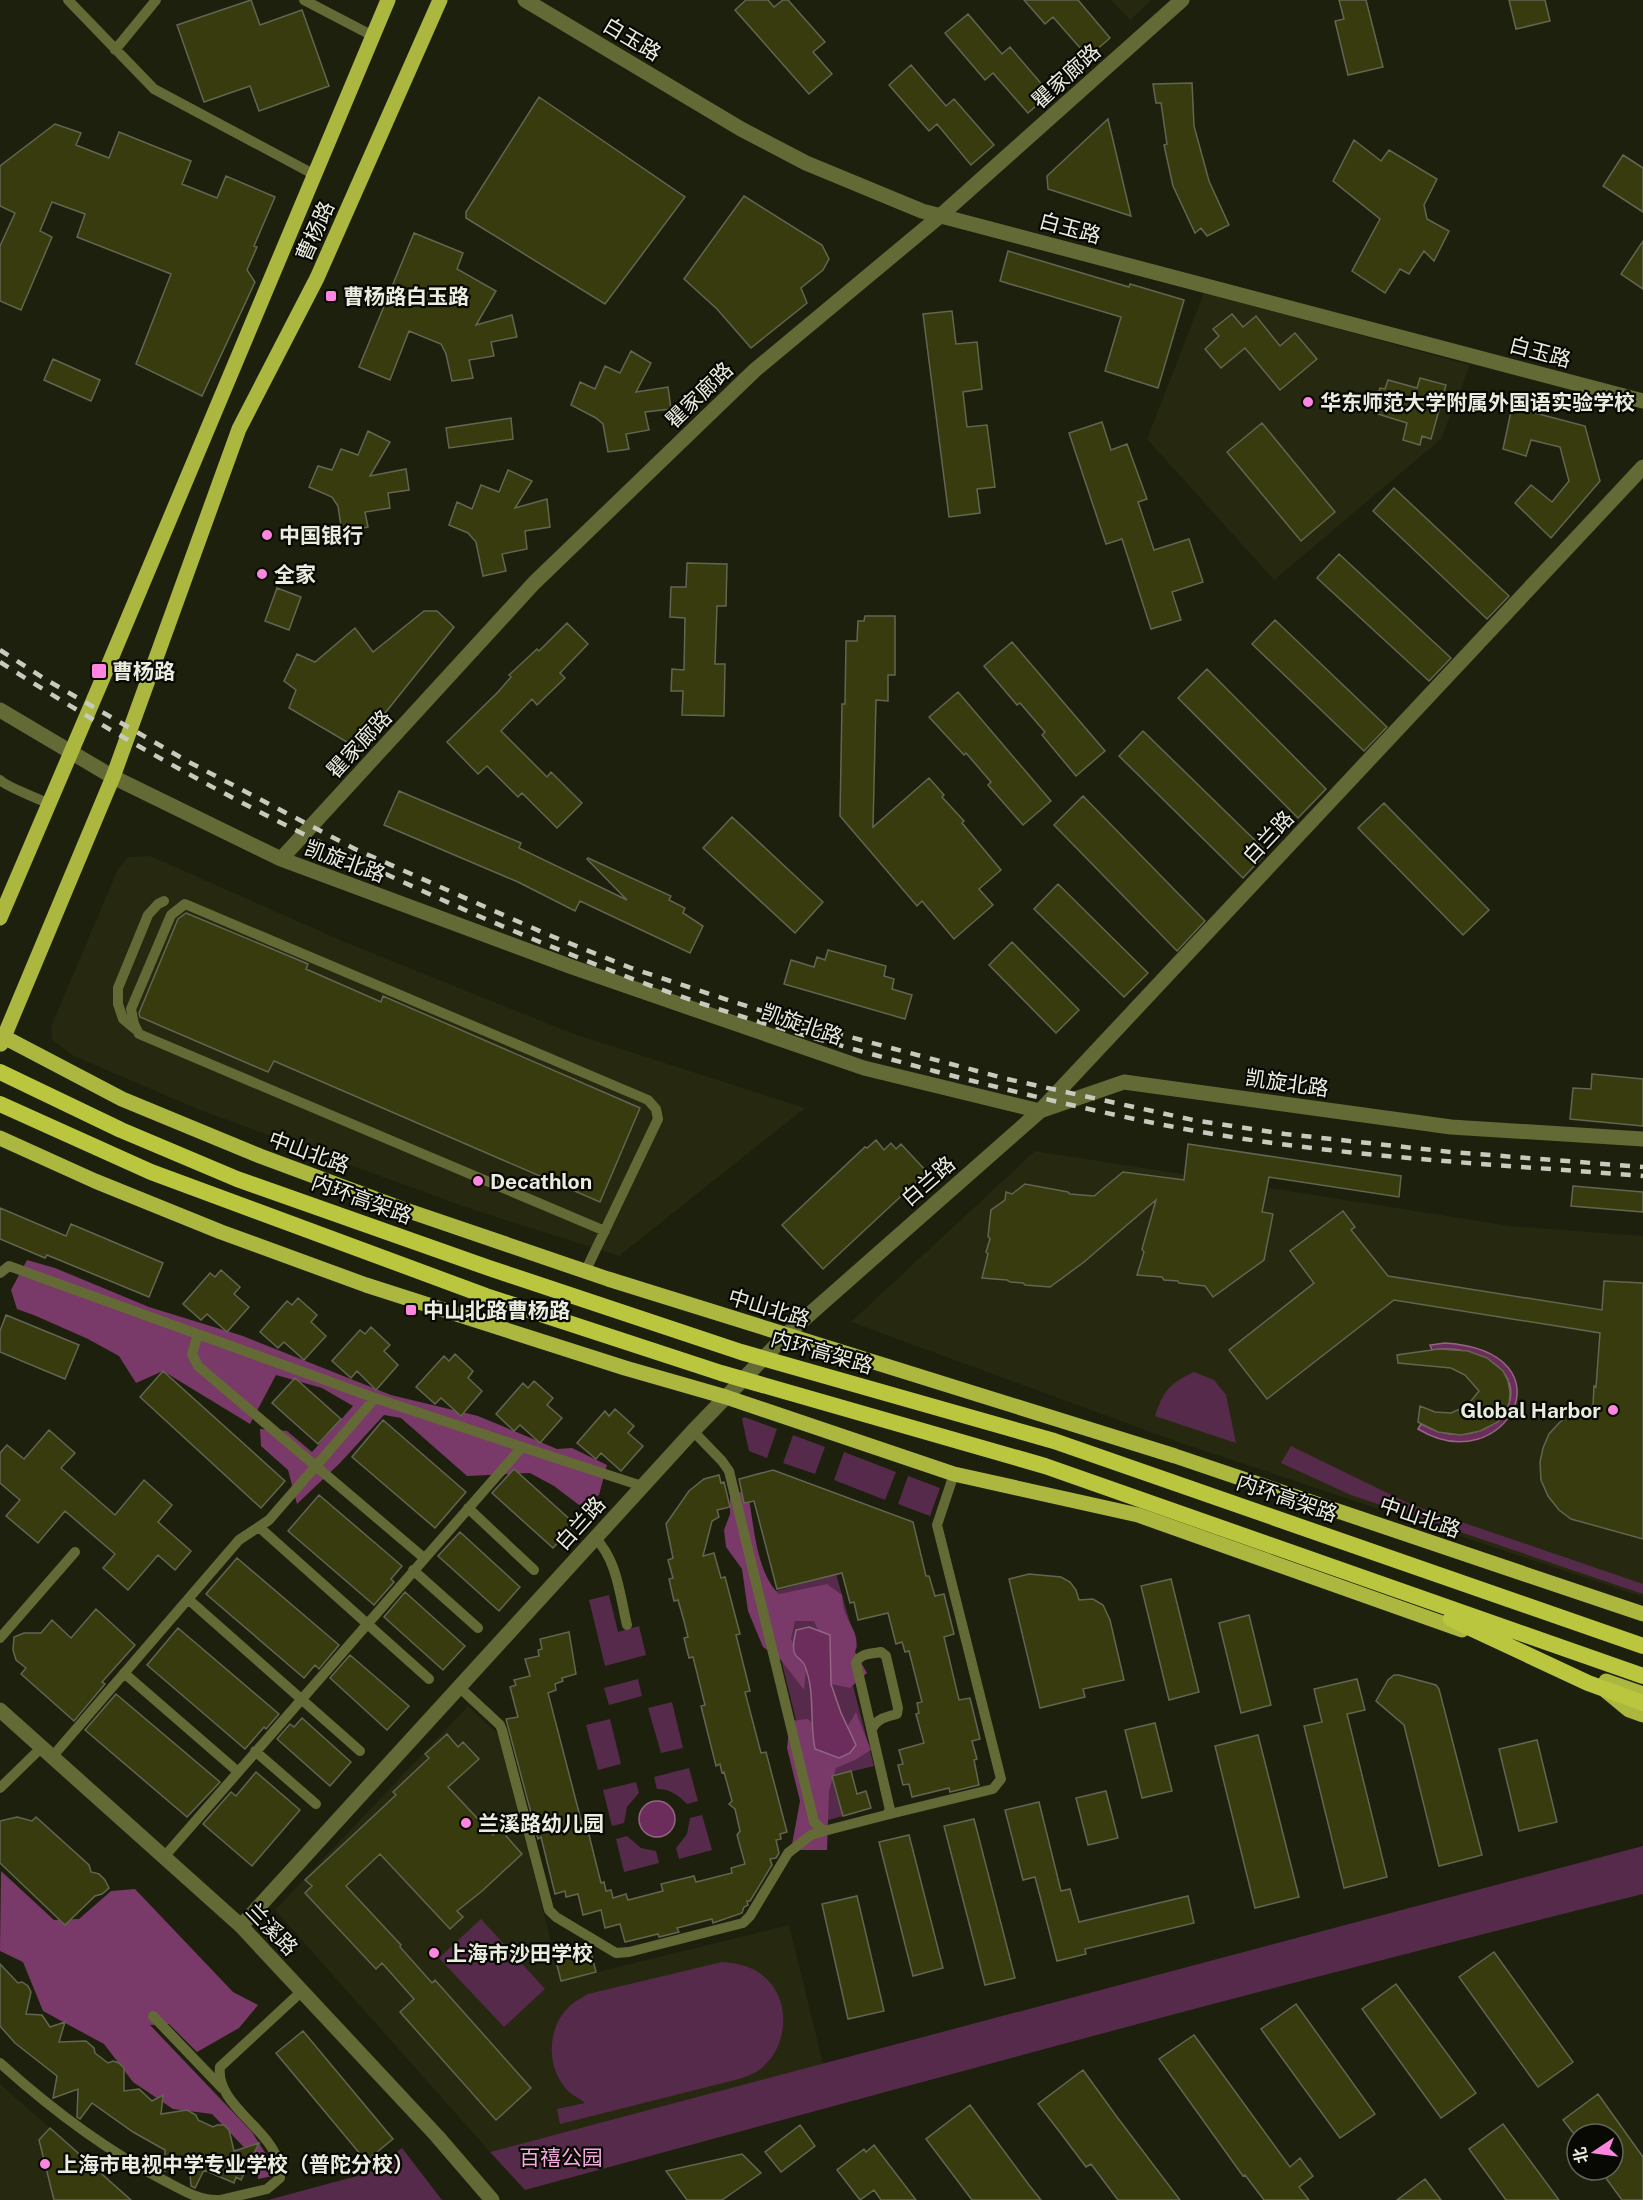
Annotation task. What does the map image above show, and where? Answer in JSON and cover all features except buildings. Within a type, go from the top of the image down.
[{"type":"highway","name":"内环高架路","points":[[0,1072],[122,1130],[237,1179],[489,1268],[741,1352],[1054,1441],[1643,1646]]},
{"type":"highway","points":[[0,1104],[150,1172],[476,1292],[721,1373],[1045,1466],[1643,1676]]},
{"type":"highway","points":[[1364,1578],[1588,1683],[1643,1703]]},
{"type":"highway","points":[[1570,1620],[1643,1634]]},
{"type":"main road","name":"曹杨路","points":[[0,918],[388,0]]},
{"type":"main road","name":"曹杨路","points":[[1,1039],[113,777],[239,429],[317,278],[440,0]]},
{"type":"main road","name":"中山北路","points":[[1,1039],[122,1099],[260,1156],[400,1208],[585,1272],[1175,1456],[1643,1614]]},
{"type":"main road","points":[[0,1138],[211,1228],[366,1285],[625,1368],[726,1397],[954,1474],[1138,1515],[1643,1694]]},
{"type":"main road","points":[[1582,1673],[1629,1710],[1643,1715]]},
{"type":"street","name":"白玉路","points":[[525,0],[741,129],[806,163],[922,212],[1643,400]]},
{"type":"street","name":"瞿家廊路","points":[[281,860],[534,583],[755,370],[940,216],[1182,0]]},
{"type":"street","name":"白兰路","points":[[241,1926],[693,1431],[786,1335],[1040,1111],[1643,467]]},
{"type":"street","name":"凯旋北路","points":[[0,710],[113,777],[281,860],[572,967],[864,1068],[1040,1111],[1124,1082],[1451,1127],[1643,1139]]},
{"type":"street","name":"兰溪路","points":[[0,1710],[241,1926],[437,2136],[492,2200]]},
{"type":"lane","points":[[68,0],[154,89],[315,175]]},
{"type":"lane","points":[[115,50],[156,0]]},
{"type":"lane","points":[[304,0],[373,36]]},
{"type":"lane","points":[[2,786],[14,787],[49,804]]},
{"type":"lane","points":[[164,901],[148,915],[118,988],[118,1004],[123,1019],[139,1034],[605,1231]]},
{"type":"lane","points":[[139,1034],[131,1009],[171,915],[184,903],[648,1100],[656,1109],[658,1119],[585,1272]]},
{"type":"lane","points":[[0,1273],[9,1266],[375,1398],[642,1486]]},
{"type":"lane","points":[[198,1334],[192,1354],[198,1366],[424,1558]]},
{"type":"lane","points":[[0,1788],[47,1752],[124,1673],[239,1540],[269,1520],[375,1398]]},
{"type":"lane","points":[[693,1431],[729,1471],[814,1822],[810,1835]]},
{"type":"lane","points":[[164,1857],[522,1447]]},
{"type":"lane","points":[[459,1687],[500,1725],[549,1910],[556,1917],[616,1953],[743,1923],[750,1916],[788,1853],[810,1835],[993,1789],[1001,1779],[937,1526],[954,1474]]},
{"type":"lane","points":[[468,1508],[534,1570]]},
{"type":"lane","points":[[259,1527],[429,1679]]},
{"type":"lane","points":[[595,1538],[610,1556],[627,1625]]},
{"type":"lane","points":[[0,1638],[75,1552]]},
{"type":"lane","points":[[413,1570],[478,1629]]},
{"type":"lane","points":[[188,1599],[360,1751]]},
{"type":"lane","points":[[872,1729],[875,1722],[880,1719],[897,1714],[898,1708],[886,1656],[881,1652],[862,1656],[857,1659],[856,1664],[890,1803],[890,1810],[886,1815]]},
{"type":"lane","points":[[124,1673],[237,1771]]},
{"type":"lane","points":[[255,1751],[316,1804]]},
{"type":"lane","points":[[890,1803],[900,1812]]},
{"type":"lane","points":[[814,1822],[824,1831]]},
{"type":"lane","points":[[222,2088],[219,2076],[220,2067],[302,1991]]},
{"type":"lane","points":[[0,2063],[51,2107],[145,2171],[186,2192],[205,2200],[218,2200],[267,2189],[280,2178],[279,2163],[270,2146],[222,2088],[153,2016]]},
{"type":"lane","points":[[193,2058],[210,2066],[228,2058]]},
{"type":"shaded area","points":[[1111,0],[1151,0],[1130,20]]},
{"type":"shaded area","name":"华东师范大学附属外国语实验学校","points":[[1204,293],[1470,365],[1441,439],[1274,580],[1147,439]]},
{"type":"shaded area","points":[[150,856],[347,943],[571,1033],[805,1108],[619,1256],[465,1207],[200,1110],[74,1056],[52,1040],[51,1027],[118,869],[128,857]]},
{"type":"shaded area","points":[[1035,1151],[1510,1226],[1643,1236],[1643,1597],[1178,1442],[851,1322]]},
{"type":"shaded area","points":[[27,1260],[55,1268],[149,1307],[243,1336],[391,1395],[478,1416],[557,1449],[572,1448],[607,1465],[599,1495],[579,1505],[554,1486],[530,1473],[467,1476],[401,1418],[384,1415],[340,1463],[297,1504],[288,1470],[261,1446],[260,1429],[287,1431],[312,1452],[353,1406],[322,1388],[276,1375],[250,1424],[163,1371],[136,1383],[119,1356],[88,1339],[17,1309],[11,1290]]},
{"type":"shaded area","points":[[1445,1343],[1485,1351],[1508,1368],[1517,1388],[1513,1409],[1499,1427],[1477,1439],[1450,1441],[1418,1429],[1421,1424],[1446,1433],[1469,1433],[1489,1426],[1503,1414],[1510,1399],[1509,1383],[1499,1368],[1471,1353],[1443,1349],[1432,1350],[1430,1345]]},
{"type":"shaded area","points":[[740,1492],[749,1499],[761,1562],[779,1594],[827,1584],[842,1595],[845,1613],[856,1637],[855,1652],[867,1673],[850,1688],[831,1684],[827,1652],[814,1621],[795,1621],[791,1639],[806,1671],[804,1690],[781,1660],[763,1647],[748,1611],[742,1569],[726,1547],[724,1530],[730,1514],[730,1498]]},
{"type":"shaded area","points":[[809,1627],[830,1635],[831,1684],[856,1745],[850,1753],[839,1758],[815,1749],[808,1674],[793,1648],[796,1630]]},
{"type":"shaded area","name":"上海市沙田学校","points":[[468,1706],[498,1734],[561,1981],[789,1925],[823,2064],[490,2152],[275,1910]]},
{"type":"shaded area","points":[[856,1712],[871,1750],[836,1768],[829,1791],[827,1850],[791,1850],[800,1801],[787,1748],[790,1721],[808,1719],[825,1736],[841,1737]]},
{"type":"shaded area","points":[[657,1801],[670,1806],[675,1819],[670,1832],[657,1837],[644,1832],[639,1819],[644,1806]]},
{"type":"shaded area","points":[[1,1871],[54,1920],[79,1919],[111,1891],[135,1889],[233,1992],[258,2005],[239,2028],[197,2052],[169,2024],[150,2025],[252,2132],[269,2159],[272,2176],[258,2179],[259,2163],[212,2114],[173,2109],[133,2082],[104,2044],[43,2011],[23,1962],[0,1951]]},
{"type":"shaded area","name":"上海市电视中学专业学校（普陀分校）","points":[[0,2084],[50,2128],[131,2200],[0,2200]]},
{"type":"green space","points":[[1194,1372],[1214,1380],[1226,1395],[1236,1443],[1155,1416],[1168,1389]]},
{"type":"green space","points":[[744,1417],[777,1429],[767,1458],[749,1451],[742,1419]]},
{"type":"green space","points":[[793,1435],[825,1447],[815,1474],[783,1463]]},
{"type":"green space","points":[[1291,1446],[1412,1505],[1643,1584],[1643,1594],[1351,1495],[1281,1463]]},
{"type":"green space","points":[[844,1452],[896,1472],[885,1500],[834,1480]]},
{"type":"green space","points":[[908,1476],[940,1488],[930,1516],[898,1504]]},
{"type":"green space","points":[[836,1574],[857,1647],[848,1667],[874,1766],[833,1776],[843,1816],[825,1821],[819,1814],[765,1594]]},
{"type":"green space","points":[[609,1595],[618,1632],[639,1626],[646,1655],[605,1666],[589,1600]]},
{"type":"green space","points":[[638,1679],[642,1696],[609,1705],[604,1688]]},
{"type":"green space","points":[[672,1702],[683,1748],[661,1753],[648,1708]]},
{"type":"green space","points":[[610,1719],[621,1764],[598,1770],[586,1725]]},
{"type":"green space","points":[[689,1768],[698,1801],[687,1804],[674,1793],[657,1789],[654,1777]]},
{"type":"green space","points":[[636,1782],[639,1793],[627,1807],[624,1823],[612,1826],[603,1790]]},
{"type":"green space","points":[[702,1815],[712,1850],[679,1859],[676,1848],[687,1834],[690,1818]]},
{"type":"green space","points":[[627,1836],[641,1848],[656,1851],[659,1863],[624,1872],[616,1839]]},
{"type":"green space","name":"百禧公园","points":[[1643,1846],[1643,1894],[1223,2001],[525,2190],[490,2152]]},
{"type":"green space","points":[[481,1919],[545,1989],[504,2027],[439,1958]]},
{"type":"green space","points":[[722,1962],[741,1965],[758,1972],[777,1994],[782,2008],[783,2022],[776,2050],[768,2062],[756,2072],[739,2079],[560,2124],[557,2109],[585,2103],[569,2092],[561,2082],[553,2059],[553,2035],[563,2013],[572,2004],[588,1994]]},
{"type":"green space","points":[[402,2148],[442,2200],[268,2200],[368,2173]]},
{"type":"railway","points":[[0,650],[45,679],[187,761],[355,849],[544,933],[631,968],[734,1002],[824,1030],[1007,1079],[1193,1120],[1285,1134],[1451,1152],[1643,1167]]},
{"type":"railway","points":[[0,662],[74,708],[227,795],[384,873],[544,944],[625,976],[778,1028],[1030,1095],[1190,1130],[1359,1153],[1643,1176]]},
{"type":"place","name":"曹杨路白玉路","points":[[331,296]]},
{"type":"place","name":"华东师范大学附属外国语实验学校","points":[[1308,402]]},
{"type":"place","name":"中国银行","points":[[267,535]]},
{"type":"place","name":"全家","points":[[262,574]]},
{"type":"place","name":"曹杨路","points":[[99,671]]},
{"type":"place","name":"Decathlon","points":[[478,1181]]},
{"type":"place","name":"中山北路曹杨路","points":[[411,1310]]},
{"type":"place","name":"Global Harbor","points":[[1613,1410]]},
{"type":"place","name":"兰溪路幼儿园","points":[[466,1823]]},
{"type":"place","name":"上海市沙田学校","points":[[434,1953]]},
{"type":"place","name":"上海市电视中学专业学校（普陀分校）","points":[[45,2164]]}]
